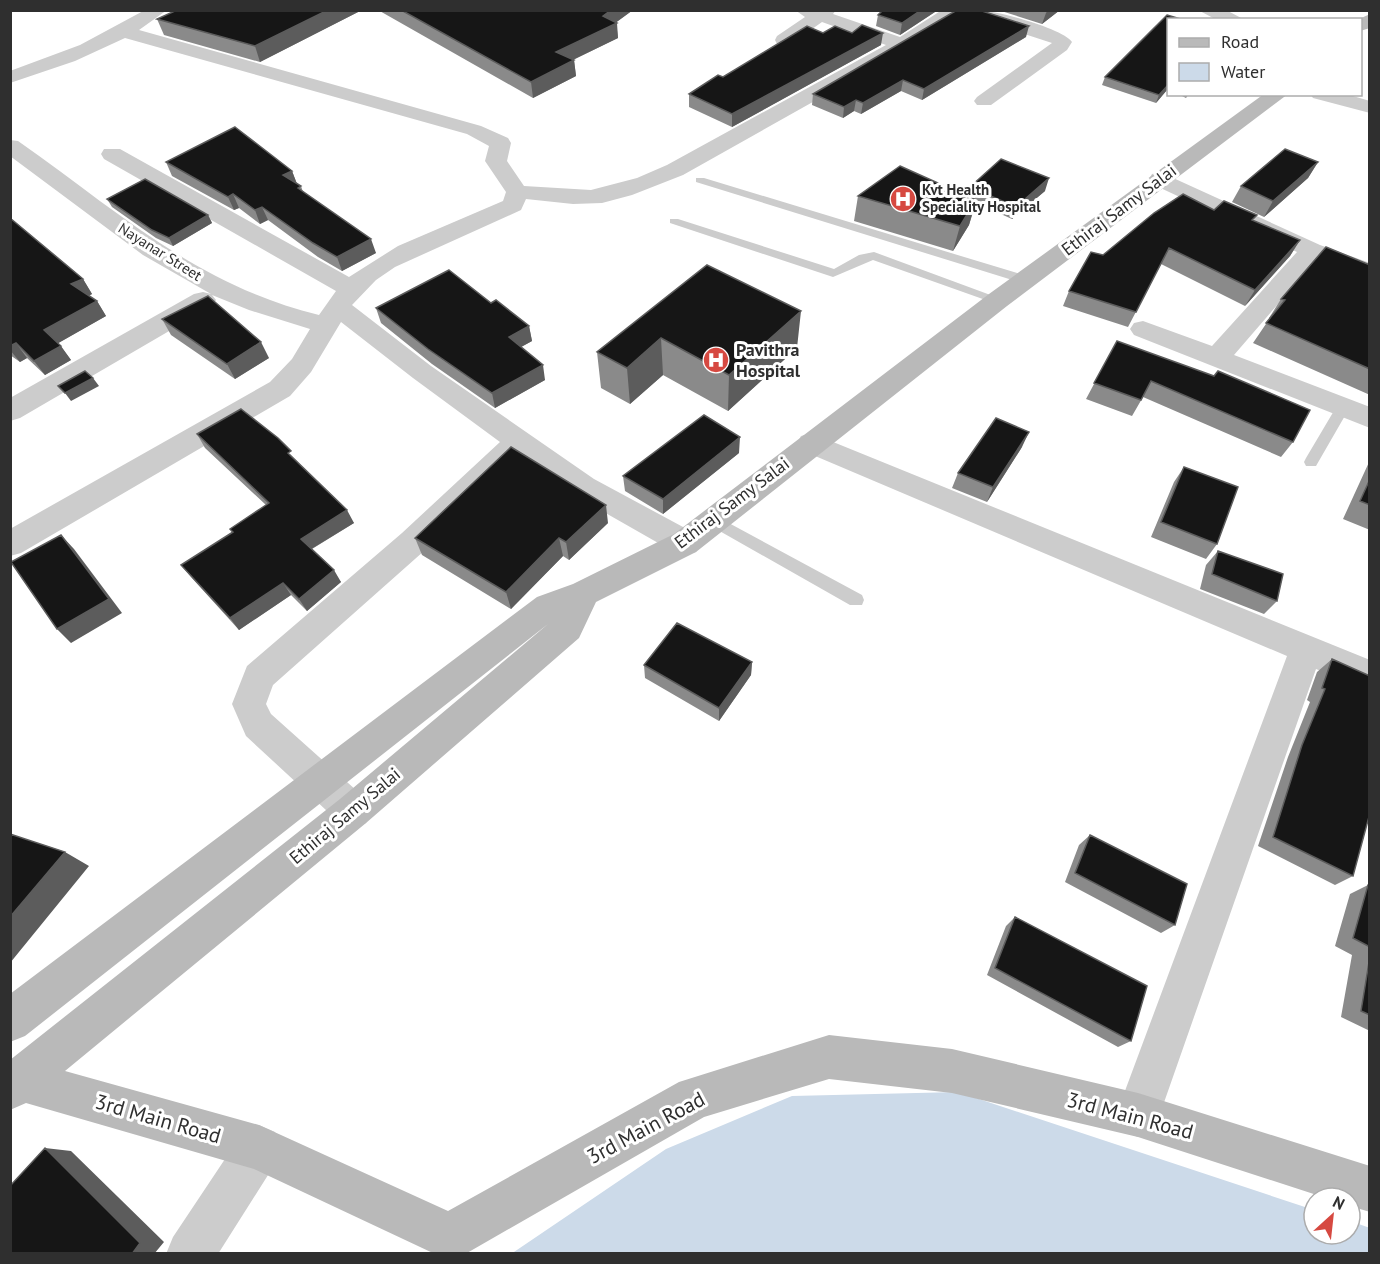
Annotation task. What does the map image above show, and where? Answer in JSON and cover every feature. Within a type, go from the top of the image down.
[{"type":"main road","name":"Ethiraj Samy Salai","points":[[14,1081],[352,811],[567,628],[584,593],[685,543],[998,300],[1275,96]]},
{"type":"main road","points":[[10,1021],[548,606],[584,593]]},
{"type":"main road","name":"3rd Main Road","points":[[14,1081],[259,1148],[450,1236],[695,1098],[829,1057],[952,1071],[1138,1115],[1370,1189]]},
{"type":"street","points":[[10,77],[77,55],[126,32],[158,10]]},
{"type":"street","points":[[517,192],[590,198],[617,193],[645,183],[675,170],[902,44],[955,10]]},
{"type":"street","points":[[968,10],[1055,37],[1063,42],[984,101]]},
{"type":"street","points":[[1207,10],[1230,18]]},
{"type":"street","points":[[784,40],[817,12],[902,44]]},
{"type":"street","points":[[126,32],[474,130],[500,143],[496,161],[517,192]]},
{"type":"street","points":[[1328,96],[1370,107]]},
{"type":"street","name":"Nayanar Street","points":[[10,146],[152,251],[220,290],[285,316],[339,307]]},
{"type":"street","points":[[112,154],[339,307],[518,442],[584,487],[685,543]]},
{"type":"street","points":[[1160,179],[1312,250],[1370,273]]},
{"type":"street","points":[[11,542],[280,389],[305,363],[339,307],[375,268],[513,205],[517,192]]},
{"type":"street","points":[[1217,357],[1312,250]]},
{"type":"street","points":[[10,411],[220,290]]},
{"type":"street","points":[[1143,329],[1370,418]]},
{"type":"street","points":[[352,811],[258,725],[249,704],[259,676],[413,542],[518,442]]},
{"type":"street","points":[[812,443],[1370,676]]},
{"type":"street","points":[[1138,1115],[1306,649]]},
{"type":"street","points":[[190,1254],[259,1148]]},
{"type":"lane","points":[[700,180],[1026,280]]},
{"type":"lane","points":[[674,221],[833,273],[842,272],[862,256],[874,256],[998,300]]},
{"type":"lane","points":[[1311,462],[1342,407]]},
{"type":"lane","points":[[714,520],[856,600]]},
{"type":"water","points":[[958,1092],[1302,1206],[1302,1246],[1362,1246],[1362,1225],[1370,1228],[1369,1254],[511,1254],[666,1149],[792,1096]]},
{"type":"building","points":[[177,10],[328,10],[255,46],[157,19]]},
{"type":"building","points":[[401,10],[611,10],[603,16],[617,23],[556,52],[574,60],[531,82]]},
{"type":"building","points":[[883,10],[921,10],[902,23],[878,15]]},
{"type":"building","points":[[957,10],[979,10],[1029,26],[924,89],[903,80],[863,103],[856,100],[844,107],[813,94]]},
{"type":"building","points":[[1167,15],[1177,18],[1167,18],[1167,86],[1159,95],[1105,77]]},
{"type":"building","points":[[862,25],[883,33],[732,114],[689,94],[718,75],[723,77],[807,26],[823,33],[835,26],[852,33]]},
{"type":"building","points":[[235,127],[292,171],[283,175],[301,186],[298,188],[371,239],[337,257],[262,207],[255,210],[233,194],[228,197],[166,162]]},
{"type":"building","points":[[1285,149],[1318,162],[1273,201],[1241,186]]},
{"type":"building","points":[[1001,159],[1049,178],[1016,207],[970,187]]},
{"type":"building","points":[[900,166],[976,200],[960,226],[858,196]]},
{"type":"building","points":[[145,179],[208,215],[169,238],[152,230],[107,199]]},
{"type":"building","points":[[1183,194],[1214,210],[1224,201],[1257,215],[1252,220],[1300,240],[1255,290],[1169,248],[1136,312],[1069,291],[1091,252],[1103,255],[1154,213]]},
{"type":"building","points":[[10,218],[83,279],[71,284],[97,301],[44,330],[61,346],[34,361],[16,343],[10,346]]},
{"type":"building","points":[[1326,247],[1370,265],[1370,369],[1266,323],[1285,300],[1281,299]]},
{"type":"building","points":[[707,265],[801,311],[729,375],[661,338],[627,368],[597,352]]},
{"type":"building","points":[[449,270],[491,303],[496,300],[529,326],[509,337],[543,365],[492,393],[428,349],[376,308]]},
{"type":"building","points":[[208,296],[261,342],[227,364],[162,319]]},
{"type":"building","points":[[1117,341],[1214,376],[1218,371],[1310,410],[1293,442],[1151,381],[1141,400],[1094,383]]},
{"type":"building","points":[[85,371],[93,378],[65,393],[58,386]]},
{"type":"building","points":[[241,409],[278,438],[291,451],[288,453],[347,510],[301,539],[334,570],[299,599],[283,583],[230,618],[181,565],[233,532],[230,529],[269,503],[197,434]]},
{"type":"building","points":[[704,415],[740,437],[663,499],[623,476]]},
{"type":"building","points":[[996,418],[1029,432],[993,487],[958,473]]},
{"type":"building","points":[[511,447],[606,505],[566,542],[559,538],[506,592],[415,538]]},
{"type":"building","points":[[1184,467],[1238,487],[1217,544],[1161,522]]},
{"type":"building","points":[[1370,479],[1370,505],[1360,501]]},
{"type":"building","points":[[61,535],[109,599],[57,629],[11,562]]},
{"type":"building","points":[[1218,551],[1283,574],[1277,601],[1212,574]]},
{"type":"building","points":[[677,623],[752,662],[719,708],[644,665]]},
{"type":"building","points":[[1332,659],[1370,676],[1370,813],[1353,876],[1273,837],[1302,745],[1325,689],[1322,688]]},
{"type":"building","points":[[10,834],[65,852],[10,917]]},
{"type":"building","points":[[1090,835],[1187,884],[1175,925],[1075,873]]},
{"type":"building","points":[[1368,885],[1370,885],[1370,947],[1353,938]]},
{"type":"building","points":[[1015,917],[1147,986],[1131,1041],[995,968]]},
{"type":"building","points":[[1370,956],[1370,1015],[1361,1011]]},
{"type":"building","points":[[45,1148],[140,1243],[132,1254],[10,1254],[10,1186]]},
{"type":"place","name":"Kvt Health Speciality Hospital","points":[[903,199]]},
{"type":"place","name":"Pavithra Hospital","points":[[716,360]]}]
